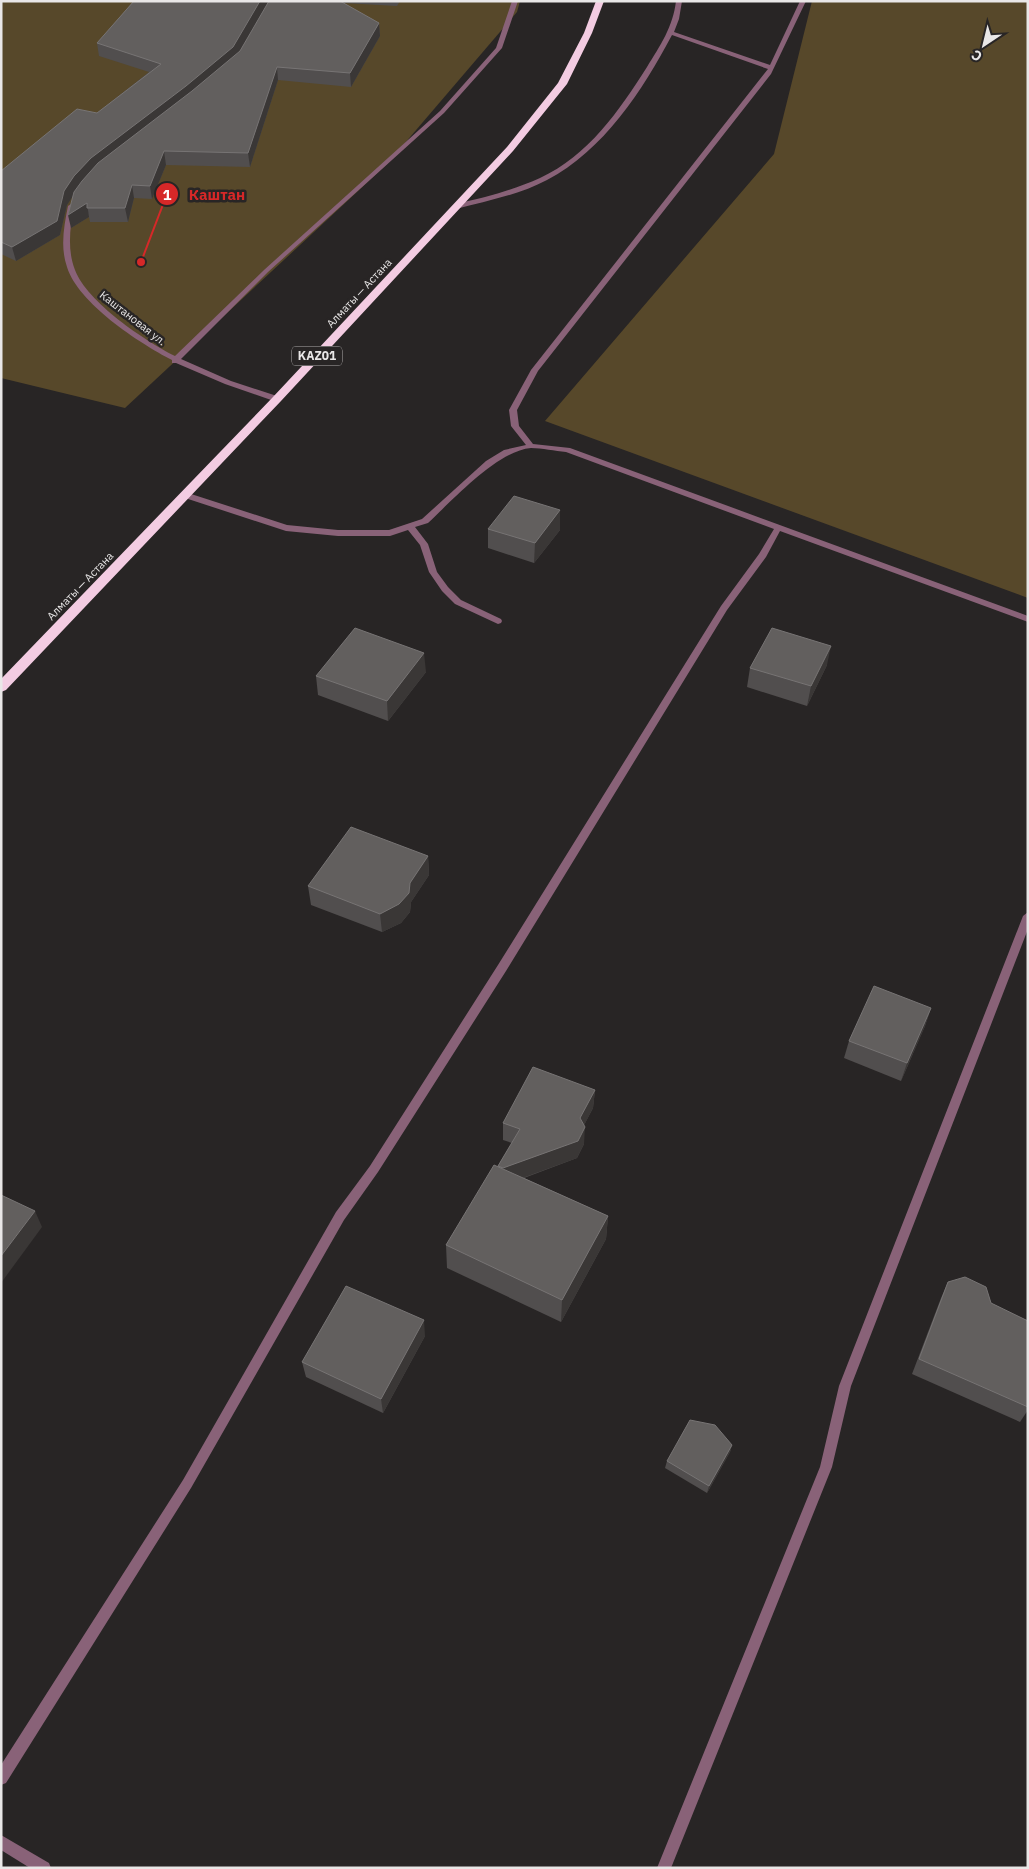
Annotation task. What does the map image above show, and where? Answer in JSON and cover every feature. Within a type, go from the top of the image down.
[{"type":"highway","name":"Алматы — Астана","points":[[1,687],[277,399],[510,149],[562,84],[588,33],[600,1]]},
{"type":"street","points":[[175,361],[266,271],[442,112],[499,48],[515,1]]},
{"type":"street","points":[[456,207],[523,188],[576,160],[598,139],[638,88],[671,33],[679,1]]},
{"type":"street","points":[[531,446],[515,426],[513,410],[535,370],[771,68],[803,1]]},
{"type":"street","points":[[671,33],[771,68]]},
{"type":"street","name":"Каштановая ул.","points":[[76,198],[72,205],[65,232],[69,264],[84,292],[112,318],[152,349],[209,376],[277,399]]},
{"type":"street","points":[[185,495],[286,528],[338,533],[390,533],[411,528],[437,513],[489,463],[507,452],[531,446],[567,450],[1028,619]]},
{"type":"street","points":[[411,528],[424,544],[434,572],[445,589],[458,602],[498,621]]},
{"type":"street","points":[[1,1778],[187,1484],[340,1216],[374,1169],[502,968],[724,608],[763,555],[778,528]]},
{"type":"street","points":[[664,1868],[826,1467],[845,1386],[1028,916]]},
{"type":"street","points":[[1,1842],[44,1868]]},
{"type":"shaded area","points":[[1,1],[520,1],[517,12],[387,164],[125,408],[1,378]]},
{"type":"shaded area","points":[[812,1],[1028,1],[1028,598],[545,421],[774,154]]},
{"type":"building","points":[[134,1],[260,1],[233,47],[186,86],[91,158],[74,176],[64,191],[57,221],[12,247],[1,242],[1,171],[77,109],[97,113],[161,64],[97,43]]},
{"type":"building","points":[[269,1],[340,1],[379,23],[350,73],[277,67],[248,153],[164,151],[150,186],[132,185],[125,208],[87,208],[87,203],[68,215],[74,192],[98,163],[192,91],[240,51]]},
{"type":"building","points":[[514,496],[560,510],[535,543],[488,529]]},
{"type":"building","points":[[355,628],[424,653],[387,701],[316,676]]},
{"type":"building","points":[[772,628],[831,646],[811,686],[750,668]]},
{"type":"building","points":[[351,827],[428,856],[410,883],[409,893],[399,904],[380,914],[308,886]]},
{"type":"building","points":[[874,986],[931,1008],[907,1063],[849,1041]]},
{"type":"building","points":[[533,1067],[595,1090],[580,1118],[585,1127],[578,1141],[503,1168],[498,1166],[520,1129],[503,1123]]},
{"type":"building","points":[[494,1165],[608,1216],[562,1300],[446,1245]]},
{"type":"building","points":[[1,1195],[35,1211],[1,1256]]},
{"type":"building","points":[[965,1277],[986,1287],[991,1303],[1028,1321],[1028,1407],[919,1359],[948,1282]]},
{"type":"building","points":[[346,1286],[424,1320],[381,1399],[302,1362]]},
{"type":"building","points":[[690,1420],[715,1425],[732,1445],[709,1486],[667,1461]]},
{"type":"place","name":"Каштан","points":[[141,262]]}]
